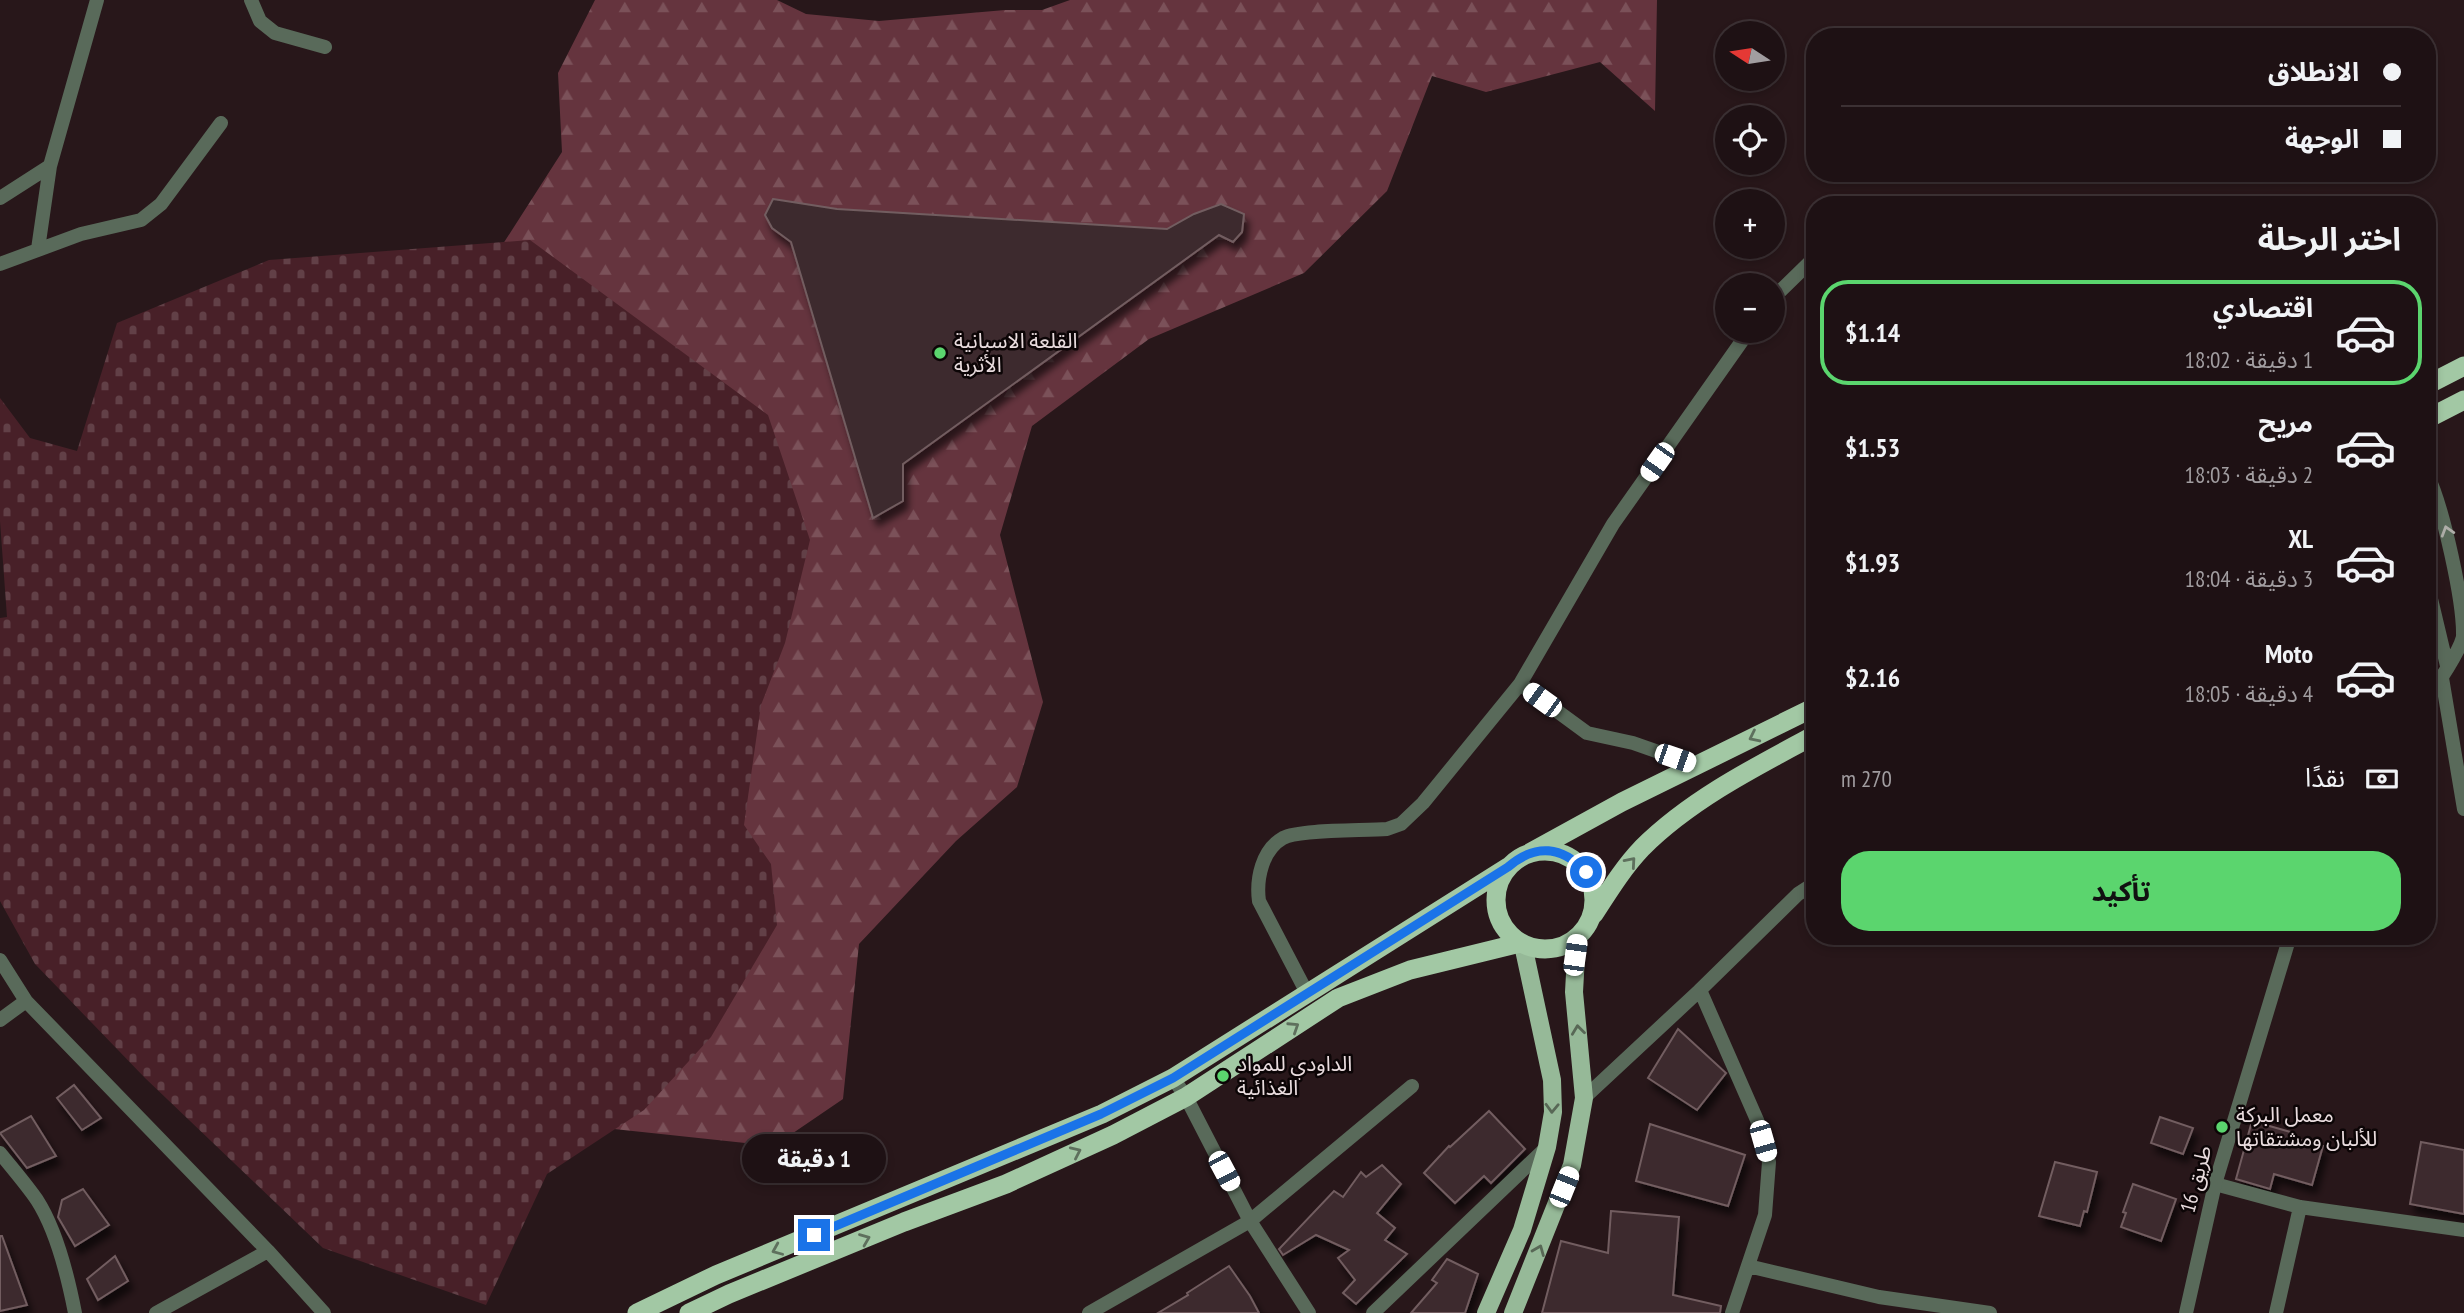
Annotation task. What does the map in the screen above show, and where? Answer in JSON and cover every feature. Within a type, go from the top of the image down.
[{"type":"highway","points":[[2436,380],[2464,366]]},
{"type":"highway","points":[[2436,414],[2464,400]]},
{"type":"highway","points":[[636,1313],[716,1275],[1101,1114],[1173,1078],[1519,858],[1622,802],[1806,711]]},
{"type":"highway","points":[[1508,867],[1500,879],[1496,893],[1500,922],[1509,934],[1522,944],[1537,949],[1565,945],[1577,937],[1623,870],[1661,830],[1761,764],[1806,740]]},
{"type":"highway","points":[[1531,852],[1547,850],[1562,853],[1581,867],[1592,886],[1594,902],[1591,917]]},
{"type":"highway","points":[[690,1313],[729,1294],[1006,1184],[1114,1135],[1186,1097],[1338,999],[1362,988],[1410,970],[1522,944]]},
{"type":"main road","points":[[1513,1313],[1572,1165],[1584,1098],[1574,992],[1577,937]]},
{"type":"main road","points":[[1486,1313],[1522,1230],[1547,1147],[1553,1112],[1552,1080],[1522,944]]},
{"type":"street","points":[[38,249],[50,166],[97,0]]},
{"type":"street","points":[[251,0],[260,21],[275,33],[325,47]]},
{"type":"street","points":[[0,264],[81,234],[141,220],[161,205],[221,123]]},
{"type":"street","points":[[0,198],[50,166]]},
{"type":"street","points":[[1785,286],[1806,266]]},
{"type":"street","points":[[1307,993],[1259,901],[1257,886],[1260,871],[1269,851],[1283,838],[1297,834],[1376,830],[1401,824],[1423,803],[1520,684],[1613,524],[1741,343]]},
{"type":"street","points":[[2436,493],[2458,568],[2464,610],[2463,636],[2436,684]]},
{"type":"street","points":[[2436,627],[2464,809]]},
{"type":"street","points":[[1520,684],[1587,733],[1633,743],[1696,765]]},
{"type":"street","points":[[1584,1098],[1806,889]]},
{"type":"street","name":"طريق 16","points":[[2186,1313],[2215,1185],[2287,945]]},
{"type":"street","points":[[0,960],[26,1001],[268,1251],[324,1313]]},
{"type":"street","points":[[1700,990],[1757,1120],[1769,1162],[1765,1215],[1732,1313]]},
{"type":"street","points":[[0,1020],[26,1001]]},
{"type":"street","points":[[1173,1078],[1186,1097],[1250,1221],[1309,1313]]},
{"type":"street","points":[[1089,1313],[1106,1310],[1250,1221],[1412,1086]]},
{"type":"street","points":[[1373,1313],[1547,1147]]},
{"type":"street","points":[[0,1153],[38,1201],[47,1220],[68,1277],[75,1313]]},
{"type":"street","points":[[2215,1185],[2300,1207],[2464,1230]]},
{"type":"street","points":[[2276,1313],[2300,1207]]},
{"type":"street","points":[[156,1313],[268,1251]]},
{"type":"street","points":[[1748,1266],[1880,1297],[1990,1313]]},
{"type":"green space","points":[[595,0],[777,0],[806,14],[879,21],[1005,10],[1042,10],[1070,0],[1657,0],[1655,111],[1600,62],[1486,92],[1432,76],[1387,191],[1304,273],[1149,339],[1032,426],[1000,535],[1043,702],[1017,787],[956,841],[859,944],[843,1099],[774,1146],[614,1129],[494,258],[562,152],[558,73]]},
{"type":"green space","points":[[530,240],[768,415],[810,540],[785,643],[761,705],[744,825],[771,864],[777,925],[711,1037],[644,1110],[547,1174],[486,1305],[323,1248],[145,1078],[35,964],[0,901],[0,618],[7,617],[0,521],[0,398],[30,438],[77,451],[117,323],[269,260]]},
{"type":"building","name":"القلعة الاسبانية الأثرية","points":[[773,199],[837,209],[1167,229],[1194,214],[1221,204],[1244,214],[1242,232],[1233,242],[1219,235],[903,464],[903,501],[873,518],[791,242],[772,228],[765,215]]},
{"type":"building","points":[[1678,1029],[1726,1073],[1697,1110],[1648,1078]]},
{"type":"building","points":[[74,1085],[101,1118],[82,1130],[57,1098]]},
{"type":"building","points":[[1489,1111],[1525,1149],[1491,1183],[1484,1176],[1455,1203],[1424,1173],[1449,1146]]},
{"type":"building","points":[[31,1116],[56,1156],[27,1168],[0,1133]]},
{"type":"building","points":[[2160,1117],[2193,1128],[2183,1154],[2151,1143]]},
{"type":"building","points":[[2252,1121],[2294,1133],[2293,1138],[2323,1146],[2312,1185],[2274,1174],[2270,1189],[2236,1179]]},
{"type":"building","points":[[1650,1124],[1745,1155],[1728,1206],[1636,1181]]},
{"type":"building","points":[[2421,1142],[2464,1150],[2464,1214],[2410,1204]]},
{"type":"building","points":[[2055,1162],[2097,1172],[2087,1212],[2084,1211],[2080,1226],[2039,1216]]},
{"type":"building","points":[[1382,1165],[1401,1184],[1377,1213],[1395,1228],[1385,1240],[1407,1254],[1356,1304],[1343,1293],[1355,1280],[1338,1258],[1349,1250],[1316,1235],[1283,1255],[1279,1249],[1334,1191],[1343,1197],[1361,1172],[1366,1177]]},
{"type":"building","points":[[2133,1184],[2176,1199],[2161,1241],[2121,1227],[2126,1213],[2123,1212]]},
{"type":"building","points":[[83,1189],[109,1225],[75,1246],[58,1217],[62,1200]]},
{"type":"building","points":[[1611,1211],[1679,1217],[1673,1295],[1721,1306],[1720,1313],[1542,1313],[1561,1241],[1608,1253]]},
{"type":"building","points":[[0,1236],[27,1305],[0,1311]]},
{"type":"building","points":[[115,1256],[128,1281],[98,1300],[87,1279]]},
{"type":"building","points":[[1447,1259],[1478,1274],[1465,1313],[1411,1313],[1437,1283],[1432,1280]]},
{"type":"building","points":[[1229,1266],[1259,1313],[1158,1313],[1188,1295],[1187,1293]]},
{"type":"place","name":"القلعة الاسبانية الأثرية","points":[[940,353]]},
{"type":"place","name":"الداودي للمواد الغذائية","points":[[1223,1076]]},
{"type":"place","name":"معمل البركة للألبان ومشتقاتها","points":[[2222,1127]]},
{"type":"route","points":[[814,1235],[1101,1114],[1173,1078],[1531,852],[1547,850],[1562,853],[1576,861],[1586,872]]}]
